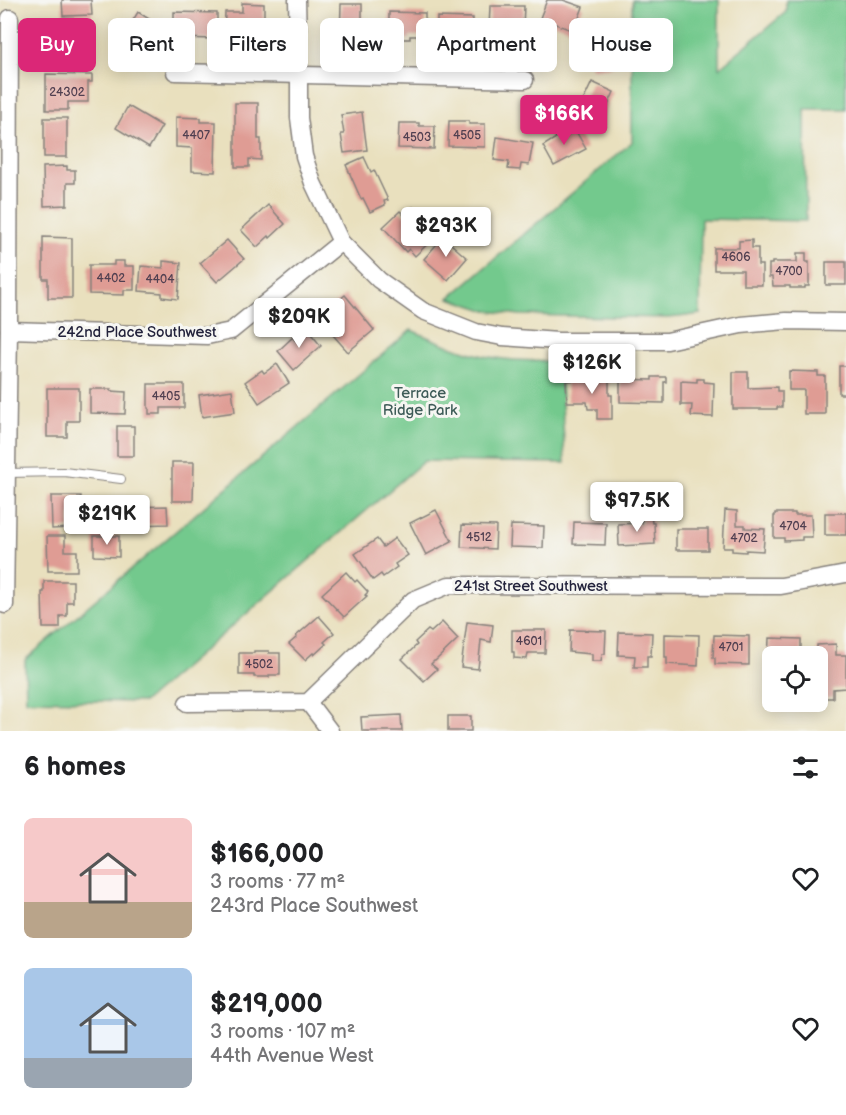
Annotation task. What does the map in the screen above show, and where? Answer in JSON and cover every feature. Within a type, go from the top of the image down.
[{"type":"street","points":[[297,0],[299,118],[304,156],[313,183],[341,242],[379,280],[423,311],[476,332],[502,338],[558,341],[666,341],[741,325],[786,321],[846,322]]},
{"type":"street","points":[[5,605],[10,18]]},
{"type":"street","points":[[175,72],[525,80]]},
{"type":"street","name":"242nd Place Southwest","points":[[9,330],[207,336],[231,331],[341,242]]},
{"type":"street","name":"241st Street Southwest","points":[[308,702],[413,600],[448,585],[781,586],[846,574]]},
{"type":"street","points":[[187,703],[308,702],[330,731]]},
{"type":"lane","points":[[6,473],[64,472],[121,479]]},
{"type":"green space","points":[[632,0],[719,0],[719,68],[786,12],[786,0],[846,0],[846,109],[805,109],[806,221],[701,219],[700,314],[667,318],[520,315],[488,311],[449,298],[632,142],[632,72],[673,72],[673,18],[632,18]]},
{"type":"green space","name":"Terrace Ridge Park","points":[[411,330],[480,355],[511,360],[560,361],[565,463],[424,461],[144,702],[26,700],[25,660]]},
{"type":"building","points":[[62,0],[91,0],[92,15],[63,16]]},
{"type":"building","points":[[547,0],[563,0],[583,7],[579,18],[569,18],[569,29],[557,24],[557,18],[540,18]]},
{"type":"building","points":[[242,3],[264,4],[264,18],[225,18],[225,12],[242,12]]},
{"type":"building","points":[[341,4],[362,4],[362,18],[341,18]]},
{"type":"building","points":[[490,6],[524,6],[523,18],[489,18]]},
{"type":"building","points":[[138,12],[147,18],[134,18]]},
{"type":"building","points":[[174,12],[217,13],[217,18],[207,18],[207,39],[195,38],[195,18],[174,18]]},
{"type":"building","points":[[389,12],[425,13],[425,18],[416,18],[416,36],[410,36],[410,39],[404,39],[404,18],[389,18]]},
{"type":"building","points":[[46,74],[92,75],[92,82],[88,82],[88,102],[68,102],[68,110],[46,110]]},
{"type":"building","points":[[592,82],[614,92],[599,125],[577,114]]},
{"type":"building","points":[[235,103],[258,103],[258,139],[261,139],[261,160],[249,159],[249,167],[235,167]]},
{"type":"building","points":[[128,106],[162,126],[149,148],[116,128]]},
{"type":"building","points":[[362,112],[367,150],[344,153],[341,115]]},
{"type":"building","points":[[176,117],[201,118],[201,122],[216,122],[215,172],[192,171],[192,148],[176,147]]},
{"type":"building","points":[[44,118],[67,118],[67,157],[44,157]]},
{"type":"building","points":[[449,121],[485,124],[485,147],[448,146]]},
{"type":"building","points":[[399,123],[435,126],[434,149],[398,148]]},
{"type":"building","points":[[573,126],[586,149],[554,166],[543,146]]},
{"type":"building","points":[[497,137],[533,143],[529,165],[521,164],[520,170],[508,169],[509,162],[494,160]]},
{"type":"building","points":[[364,157],[371,172],[374,170],[388,200],[384,201],[385,205],[370,212],[363,198],[361,199],[346,165]]},
{"type":"building","points":[[67,166],[67,170],[75,170],[75,183],[67,183],[67,205],[44,206],[43,167]]},
{"type":"building","points":[[268,205],[285,224],[257,247],[241,230]]},
{"type":"building","points":[[413,207],[440,232],[415,256],[409,249],[406,252],[383,227],[400,211],[404,215]]},
{"type":"building","points":[[43,237],[72,238],[72,298],[48,298],[48,279],[43,279]]},
{"type":"building","points":[[443,237],[467,258],[448,280],[424,259]]},
{"type":"building","points":[[227,240],[244,259],[217,282],[200,263]]},
{"type":"building","points":[[752,240],[752,248],[758,248],[758,265],[762,265],[762,285],[743,285],[743,270],[714,270],[714,248],[739,248],[739,241]]},
{"type":"building","points":[[797,253],[806,253],[806,262],[809,262],[809,286],[790,288],[790,286],[773,286],[772,277],[769,277],[769,264],[797,262]]},
{"type":"building","points":[[114,261],[124,261],[124,266],[134,266],[134,290],[124,290],[124,295],[89,294],[89,265],[114,265]]},
{"type":"building","points":[[163,261],[181,263],[178,299],[162,297],[162,293],[139,291],[141,266],[163,268]]},
{"type":"building","points":[[826,262],[846,262],[846,285],[826,285]]},
{"type":"building","points":[[345,295],[374,330],[348,352],[326,327],[336,319],[328,309]]},
{"type":"building","points":[[307,329],[321,346],[294,370],[278,351],[293,337],[295,340]]},
{"type":"building","points":[[277,364],[289,383],[259,403],[245,382],[262,370],[264,373]]},
{"type":"building","points":[[839,366],[846,366],[846,394],[839,394]]},
{"type":"building","points":[[789,371],[818,372],[818,376],[825,376],[825,414],[804,414],[804,390],[789,390]]},
{"type":"building","points":[[733,372],[748,372],[748,388],[777,387],[777,391],[782,391],[782,407],[733,409]]},
{"type":"building","points":[[652,377],[666,377],[664,403],[620,402],[620,379],[652,380]]},
{"type":"building","points":[[581,378],[609,379],[612,419],[597,419],[597,409],[588,409],[587,402],[567,402],[566,381],[581,380]]},
{"type":"building","points":[[697,379],[714,383],[713,417],[691,416],[692,405],[681,405],[681,381],[697,382]]},
{"type":"building","points":[[148,384],[184,384],[184,408],[161,408],[161,414],[149,414]]},
{"type":"building","points":[[47,388],[79,388],[79,421],[67,421],[67,437],[47,437]]},
{"type":"building","points":[[90,389],[126,392],[125,414],[90,413]]},
{"type":"building","points":[[232,390],[235,412],[202,417],[199,395]]},
{"type":"building","points":[[117,426],[134,426],[134,456],[117,456]]},
{"type":"building","points":[[172,462],[194,462],[193,501],[172,501]]},
{"type":"building","points":[[51,496],[81,496],[81,515],[70,515],[70,528],[52,529]]},
{"type":"building","points":[[120,501],[134,501],[134,507],[167,506],[168,524],[135,525],[135,531],[120,532]]},
{"type":"building","points":[[436,510],[452,541],[426,555],[410,523]]},
{"type":"building","points":[[725,510],[737,511],[737,525],[745,525],[745,528],[765,529],[763,551],[732,551],[732,548],[723,548]]},
{"type":"building","points":[[775,513],[811,515],[812,537],[784,541],[784,538],[774,538]]},
{"type":"building","points":[[825,513],[846,513],[846,535],[825,535]]},
{"type":"building","points":[[641,515],[651,515],[652,523],[654,523],[655,544],[619,546],[618,524],[642,523]]},
{"type":"building","points":[[574,522],[606,523],[605,545],[573,544]]},
{"type":"building","points":[[462,525],[496,526],[495,549],[461,547]]},
{"type":"building","points":[[511,525],[544,526],[543,548],[510,547]]},
{"type":"building","points":[[676,529],[708,529],[708,550],[676,550]]},
{"type":"building","points":[[47,536],[65,536],[65,551],[77,551],[77,571],[48,571]]},
{"type":"building","points":[[94,536],[119,536],[119,557],[94,556]]},
{"type":"building","points":[[395,538],[408,555],[395,564],[397,567],[383,577],[381,574],[373,580],[355,554],[377,539],[383,547]]},
{"type":"building","points":[[346,572],[368,592],[365,595],[367,596],[344,617],[322,594]]},
{"type":"building","points":[[44,581],[73,581],[73,602],[67,602],[67,616],[60,616],[60,628],[43,628]]},
{"type":"building","points":[[319,616],[334,633],[324,642],[326,644],[305,660],[289,644]]},
{"type":"building","points":[[442,622],[458,639],[431,664],[437,669],[424,681],[402,659],[417,645],[415,642],[428,630],[431,632]]},
{"type":"building","points":[[467,622],[493,625],[491,642],[481,640],[478,669],[461,667]]},
{"type":"building","points":[[512,630],[546,630],[545,653],[528,653],[527,659],[514,658]]},
{"type":"building","points":[[570,630],[606,631],[605,654],[602,654],[601,661],[592,661],[592,654],[569,652]]},
{"type":"building","points":[[619,632],[652,633],[651,656],[647,656],[647,667],[634,667],[635,656],[618,655]]},
{"type":"building","points":[[665,634],[699,635],[698,666],[667,664]]},
{"type":"building","points":[[714,635],[749,636],[749,665],[715,664]]},
{"type":"building","points":[[769,638],[801,639],[801,646],[769,646]]},
{"type":"building","points":[[836,644],[836,655],[846,655],[846,688],[833,689],[833,698],[828,698],[828,646],[817,645]]},
{"type":"building","points":[[254,651],[280,653],[280,675],[254,677],[254,675],[239,675],[239,653],[254,653]]},
{"type":"building","points":[[401,715],[402,731],[362,731],[361,717]]},
{"type":"building","points":[[448,716],[471,716],[471,731],[448,731]]}]
